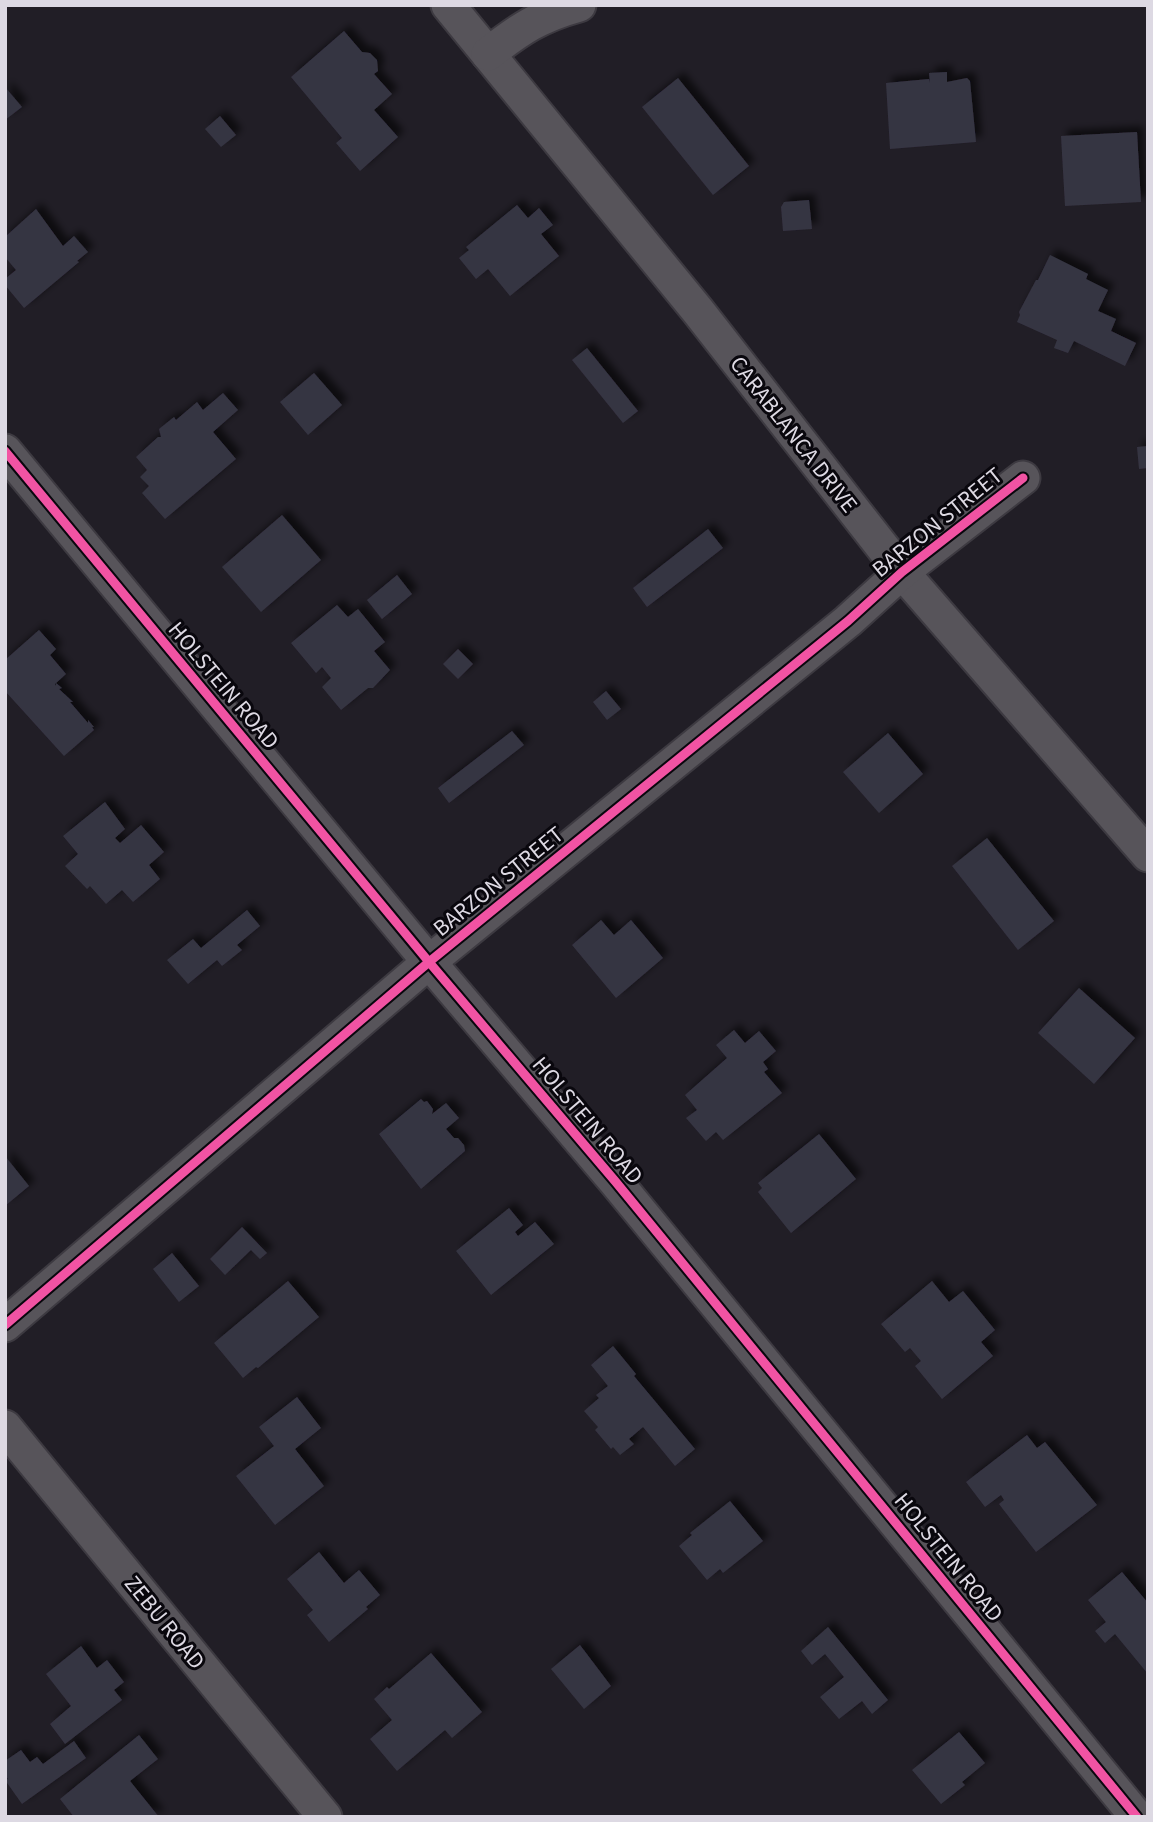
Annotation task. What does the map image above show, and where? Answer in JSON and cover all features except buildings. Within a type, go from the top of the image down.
[{"type":"street","name":"CARABLANCA DRIVE","points":[[448,5],[698,312],[902,572],[1148,855]]},
{"type":"street","points":[[488,54],[518,31],[551,13],[579,5]]},
{"type":"street","name":"HOLSTEIN ROAD","points":[[5,451],[429,962],[615,1181],[1137,1817]]},
{"type":"street","name":"BARZON STREET","points":[[5,1325],[429,962],[848,621],[902,572],[1023,478]]},
{"type":"street","name":"ZEBU ROAD","points":[[5,1427],[325,1817]]},
{"type":"cycle path","points":[[5,451],[429,962],[615,1181],[1137,1817]]},
{"type":"cycle path","points":[[5,1325],[429,962],[848,621],[902,572],[1023,478]]}]
